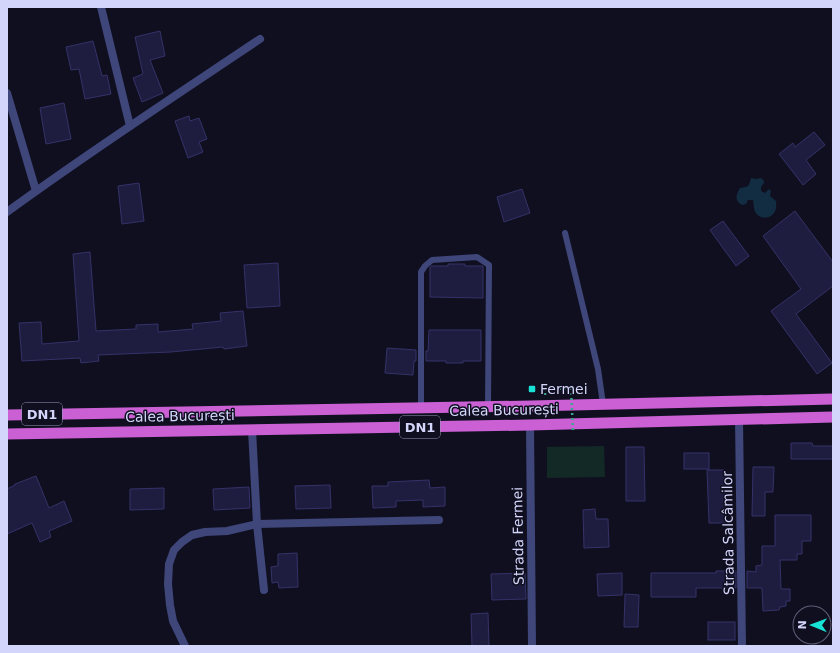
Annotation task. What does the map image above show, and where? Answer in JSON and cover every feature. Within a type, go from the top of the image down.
[{"type":"highway","name":"Calea București","points":[[7,414],[488,407],[833,398]]},
{"type":"highway","name":"Calea București","points":[[7,434],[530,425],[833,417]]},
{"type":"street","points":[[101,7],[130,126]]},
{"type":"street","points":[[7,212],[130,126],[260,39]]},
{"type":"street","points":[[7,93],[36,191]]},
{"type":"street","name":"Strada Salcâmilor","points":[[739,419],[742,646]]},
{"type":"street","name":"Strada Fermei","points":[[530,425],[532,646]]},
{"type":"street","points":[[252,430],[257,524],[264,590]]},
{"type":"street","points":[[185,646],[173,621],[168,584],[169,564],[174,550],[192,535],[205,532],[227,531],[257,524],[439,520]]},
{"type":"lane","points":[[565,233],[598,369],[603,404]]},
{"type":"lane","points":[[421,407],[421,272],[432,260],[477,257],[489,265],[488,407]]},
{"type":"path","points":[[545,389],[571,388],[573,432]]},
{"type":"green space","points":[[604,446],[605,477],[547,478],[547,447]]},
{"type":"water","points":[[751,178],[761,178],[764,183],[761,187],[761,191],[765,193],[769,189],[771,191],[770,196],[776,201],[776,210],[769,217],[763,218],[756,213],[754,210],[753,200],[748,200],[746,204],[742,205],[738,202],[737,195],[740,188],[749,185]]},
{"type":"building","points":[[160,31],[165,56],[150,60],[163,93],[142,102],[133,78],[143,74],[135,37]]},
{"type":"building","points":[[93,41],[102,76],[107,75],[111,94],[85,99],[79,69],[71,70],[66,47]]},
{"type":"building","points":[[64,103],[71,139],[46,144],[40,108]]},
{"type":"building","points":[[189,116],[190,121],[199,118],[207,139],[199,142],[203,152],[188,158],[175,121]]},
{"type":"building","points":[[814,132],[825,145],[806,160],[816,174],[803,185],[779,154],[793,143],[795,147]]},
{"type":"building","points":[[139,183],[144,221],[122,224],[118,186]]},
{"type":"building","points":[[522,189],[530,213],[504,222],[497,197]]},
{"type":"building","points":[[795,211],[833,262],[833,286],[796,314],[832,363],[817,374],[771,311],[801,289],[763,236]]},
{"type":"building","points":[[723,221],[749,256],[736,266],[710,230]]},
{"type":"building","points":[[90,252],[96,331],[136,329],[136,325],[158,324],[158,332],[193,329],[192,324],[221,321],[220,313],[243,311],[247,346],[224,349],[223,347],[171,352],[98,355],[99,361],[81,363],[80,358],[22,361],[19,323],[41,322],[42,344],[79,341],[73,254]]},
{"type":"building","points":[[278,263],[280,306],[247,308],[244,265]]},
{"type":"building","points":[[448,264],[483,266],[483,298],[430,297],[430,267],[448,266]]},
{"type":"building","points":[[429,330],[481,330],[481,361],[446,363],[446,361],[426,361]]},
{"type":"building","points":[[387,348],[416,350],[416,361],[414,361],[413,375],[385,373]]},
{"type":"building","points":[[791,443],[812,443],[813,446],[833,446],[833,459],[791,459]]},
{"type":"building","points":[[626,447],[644,447],[645,501],[626,501]]},
{"type":"building","points":[[684,453],[709,453],[709,469],[684,469]]},
{"type":"building","points":[[753,467],[774,467],[773,492],[765,492],[765,516],[752,516]]},
{"type":"building","points":[[707,470],[724,470],[726,523],[709,523]]},
{"type":"building","points":[[36,476],[49,508],[64,501],[72,521],[49,531],[51,537],[40,542],[32,523],[7,534],[7,489],[15,484]]},
{"type":"building","points":[[429,480],[430,488],[445,487],[445,506],[423,507],[423,500],[396,501],[396,507],[373,508],[372,486],[388,486],[388,482]]},
{"type":"building","points":[[330,485],[331,508],[296,509],[295,486]]},
{"type":"building","points":[[249,487],[250,508],[214,510],[213,489]]},
{"type":"building","points":[[164,488],[164,509],[130,510],[130,489]]},
{"type":"building","points":[[595,509],[596,519],[608,519],[609,547],[584,548],[583,510]]},
{"type":"building","points":[[775,515],[811,515],[811,541],[802,541],[802,554],[797,554],[797,560],[780,560],[781,589],[790,589],[790,601],[786,601],[786,606],[780,607],[779,610],[763,611],[762,588],[747,588],[747,571],[756,572],[756,566],[762,565],[762,546],[775,546]]},
{"type":"building","points":[[297,553],[298,587],[279,588],[278,582],[272,583],[271,567],[278,566],[278,554]]},
{"type":"building","points":[[716,571],[736,571],[736,588],[696,588],[696,597],[651,597],[651,573],[716,573]]},
{"type":"building","points":[[525,573],[526,599],[492,600],[491,574]]},
{"type":"building","points":[[622,573],[622,595],[598,596],[597,574]]},
{"type":"building","points":[[625,594],[639,595],[638,627],[624,627]]},
{"type":"building","points":[[488,613],[489,646],[472,646],[471,614]]},
{"type":"building","points":[[708,622],[735,622],[735,640],[708,640]]},
{"type":"place","name":"Fermei","points":[[532,389]]}]
